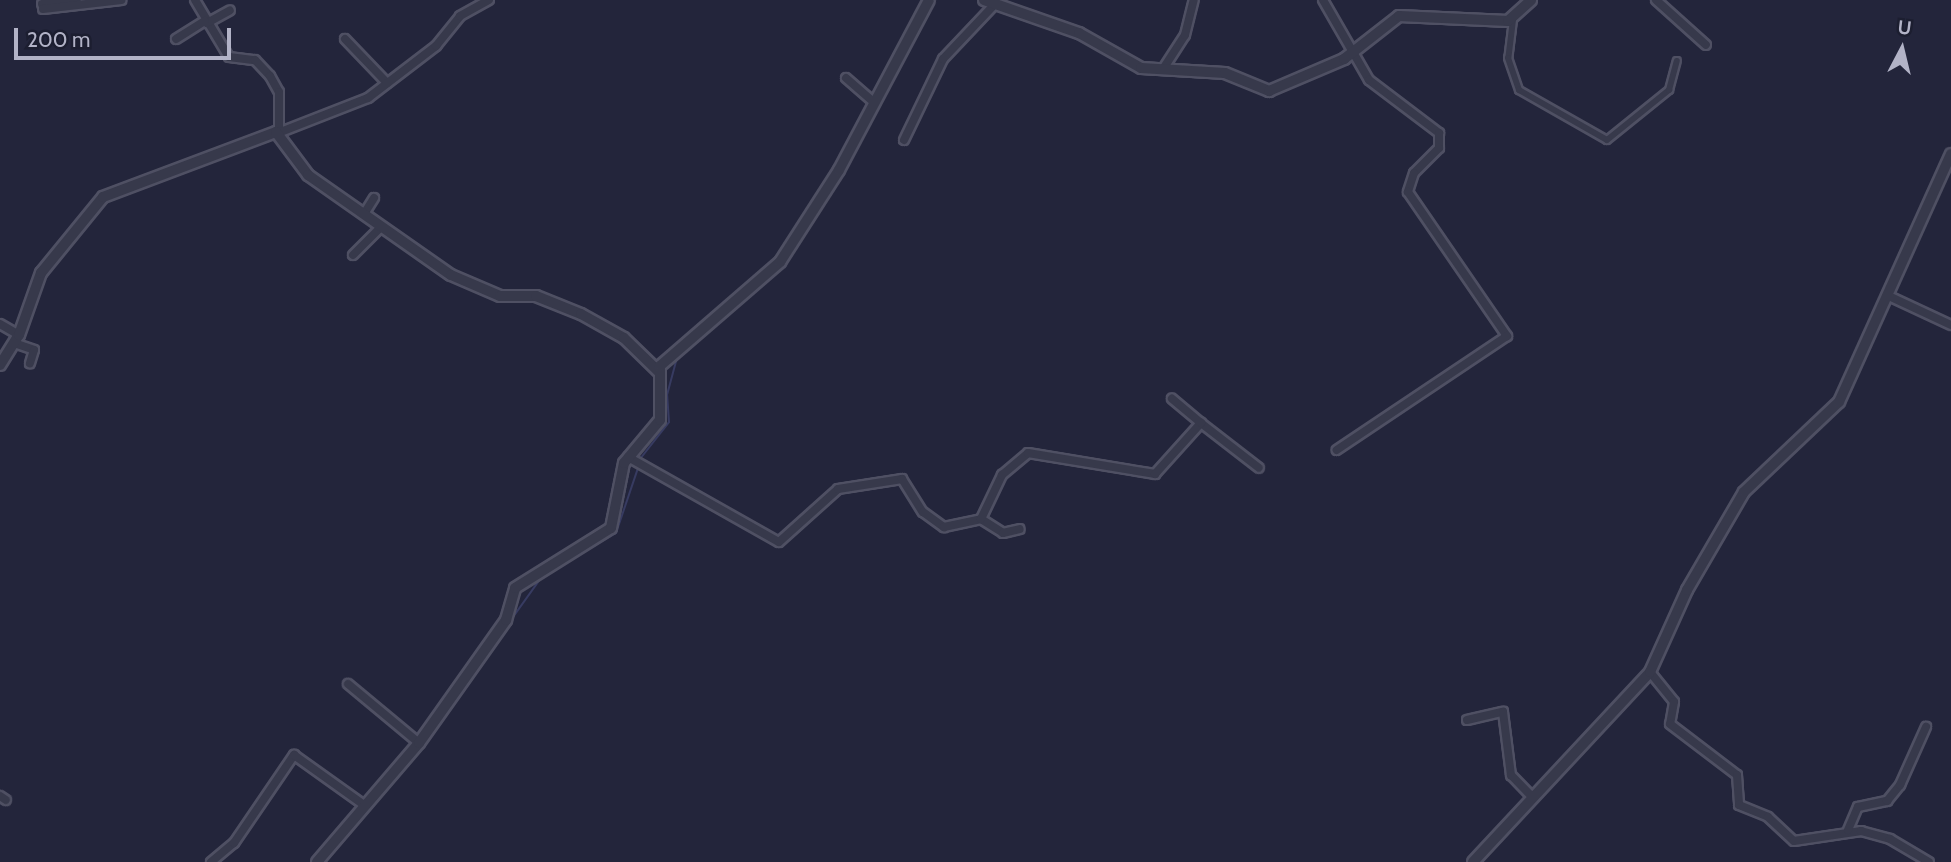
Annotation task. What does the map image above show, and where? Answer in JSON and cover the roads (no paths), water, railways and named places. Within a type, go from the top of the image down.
[{"type":"street","points":[[77,0],[43,7],[121,0]]},
{"type":"street","points":[[195,0],[229,57],[253,59],[270,76],[279,92],[279,132],[305,172],[450,275],[500,296],[536,296],[581,314],[624,338],[659,372]]},
{"type":"street","points":[[0,365],[17,339],[41,272],[103,197],[341,111],[387,83],[436,46],[460,16],[489,0]]},
{"type":"street","points":[[317,862],[419,743],[506,620],[515,588],[611,528],[631,458],[660,420],[659,372],[686,338],[779,262],[875,103],[929,0]]},
{"type":"street","points":[[1163,69],[1185,35],[1194,0]]},
{"type":"street","points":[[1323,0],[1352,52],[1379,90],[1439,133],[1440,148],[1414,173],[1408,192],[1507,336],[1337,450]]},
{"type":"street","points":[[1531,0],[1513,20],[1508,58],[1519,90],[1607,140],[1669,90],[1677,61]]},
{"type":"street","points":[[1656,0],[1706,45]]},
{"type":"street","points":[[904,140],[943,59],[989,3],[1079,33],[1141,68],[1225,73],[1269,91],[1304,81],[1352,52],[1404,15],[1513,20]]},
{"type":"street","points":[[176,39],[230,10]]},
{"type":"street","points":[[345,39],[387,83]]},
{"type":"street","points":[[846,78],[875,103]]},
{"type":"street","points":[[1473,862],[1530,795],[1650,672],[1687,590],[1744,492],[1839,402],[1891,297],[1951,154]]},
{"type":"street","points":[[364,214],[374,198]]},
{"type":"street","points":[[353,255],[381,227]]},
{"type":"street","points":[[1891,297],[1951,325]]},
{"type":"street","points":[[0,324],[34,351],[30,363]]},
{"type":"street","points":[[1172,399],[1259,468]]},
{"type":"street","points":[[981,519],[1002,475],[1022,455],[1052,453],[1151,475],[1201,423]]},
{"type":"street","points":[[631,458],[779,542],[838,489],[900,479],[942,526],[981,519],[1002,533],[1020,529]]},
{"type":"street","points":[[1650,672],[1674,702],[1670,724],[1737,775],[1739,805],[1768,817],[1798,843],[1848,830],[1890,839],[1929,862]]},
{"type":"street","points":[[348,684],[419,743]]},
{"type":"street","points":[[1466,720],[1503,712],[1511,775],[1530,795]]},
{"type":"street","points":[[1848,830],[1858,807],[1887,801],[1901,784],[1926,727]]},
{"type":"street","points":[[211,862],[225,853],[294,755],[364,805]]},
{"type":"street","points":[[225,853],[232,862]]},
{"type":"waterway","points":[[867,128],[907,52]]},
{"type":"waterway","points":[[786,262],[834,188]]},
{"type":"waterway","points":[[640,459],[669,422],[667,395],[677,358]]},
{"type":"waterway","points":[[552,571],[616,533],[638,468]]},
{"type":"waterway","points":[[397,779],[541,578]]}]
